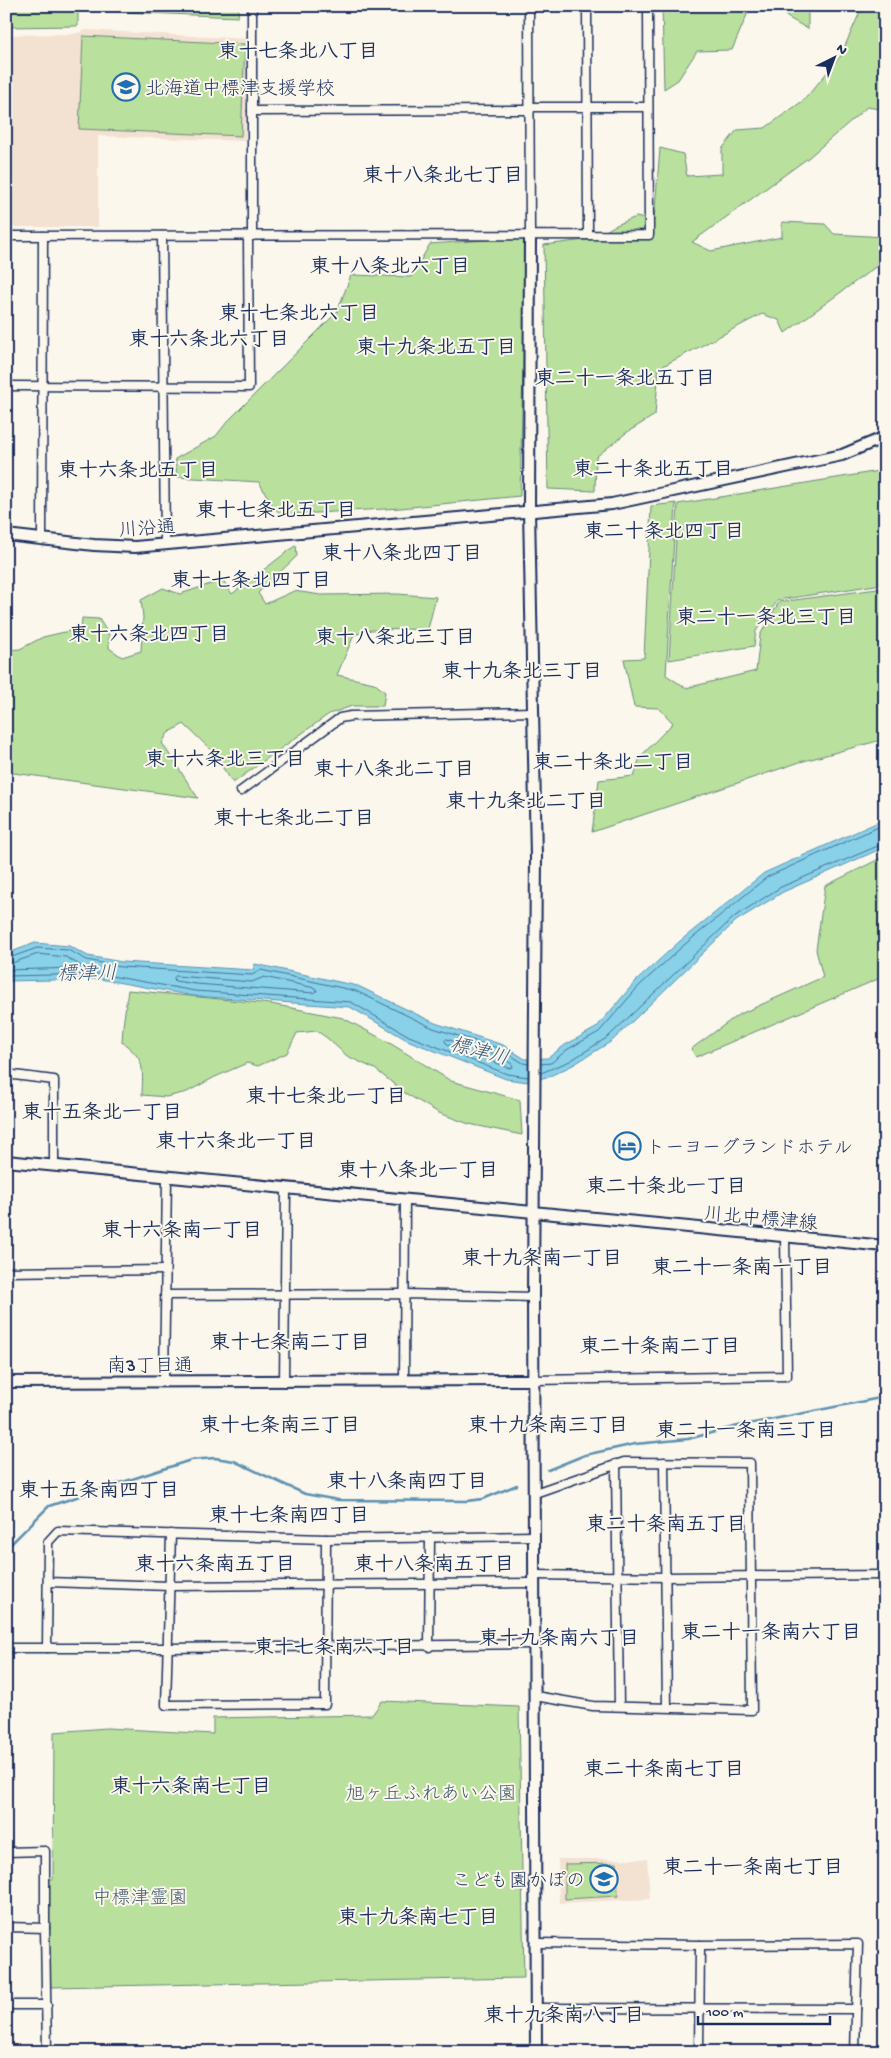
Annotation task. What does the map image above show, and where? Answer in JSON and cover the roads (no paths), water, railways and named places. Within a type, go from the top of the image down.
[{"type":"street","points":[[6,386],[249,387],[252,6]]},
{"type":"street","points":[[529,6],[530,510],[536,857],[533,1297],[536,2052]]},
{"type":"street","points":[[587,6],[588,235]]},
{"type":"street","points":[[6,236],[649,235],[648,6]]},
{"type":"street","points":[[252,111],[648,107]]},
{"type":"street","points":[[42,540],[43,236]]},
{"type":"street","points":[[162,236],[165,544]]},
{"type":"street","name":"川沿通","points":[[6,535],[117,547],[612,504],[834,457],[885,437]]},
{"type":"street","points":[[240,792],[340,718],[351,716],[532,712]]},
{"type":"street","points":[[6,1074],[54,1080],[54,1165]]},
{"type":"street","name":"川北中標津線","points":[[6,1160],[167,1178],[885,1246]]},
{"type":"street","points":[[164,1381],[167,1178]]},
{"type":"street","points":[[284,1382],[286,1189]]},
{"type":"street","points":[[404,1381],[405,1200]]},
{"type":"street","points":[[534,1380],[787,1376],[785,1236]]},
{"type":"street","points":[[6,1272],[166,1270]]},
{"type":"street","points":[[165,1295],[404,1294],[533,1297]]},
{"type":"street","name":"南3丁目通","points":[[6,1382],[534,1380]]},
{"type":"street","points":[[535,1493],[616,1464],[664,1462],[750,1464],[752,1710],[593,1706],[535,1696]]},
{"type":"street","points":[[664,1462],[667,1707]]},
{"type":"street","points":[[616,1464],[619,1706]]},
{"type":"street","points":[[47,1648],[48,1542],[58,1532],[326,1539],[535,1536]]},
{"type":"street","points":[[170,1534],[166,1706],[325,1704],[324,1585],[326,1539]]},
{"type":"street","points":[[429,1647],[430,1537]]},
{"type":"street","points":[[48,1582],[170,1586],[324,1585],[430,1584],[617,1576],[885,1575]]},
{"type":"street","points":[[6,1648],[429,1647],[535,1644]]},
{"type":"street","points":[[6,1852],[44,1851],[47,2052]]},
{"type":"street","points":[[6,1928],[45,1928]]},
{"type":"street","points":[[536,1943],[858,1944],[855,2052]]},
{"type":"street","points":[[699,2052],[700,1945]]},
{"type":"street","points":[[6,2005],[47,2005]]},
{"type":"street","points":[[536,2008],[700,2007],[856,2009]]},
{"type":"water","name":"標津川","points":[[885,819],[885,847],[783,892],[736,921],[612,1041],[573,1065],[550,1076],[528,1082],[506,1079],[407,1040],[350,1007],[194,996],[100,979],[6,981],[6,954],[35,943],[69,946],[88,956],[122,962],[253,970],[255,964],[358,986],[435,1023],[503,1045],[525,1059],[548,1058],[565,1045],[596,1028],[635,982],[680,941],[764,873]]},
{"type":"waterway","points":[[548,1470],[585,1455],[635,1444],[688,1439],[738,1426],[885,1397]]},
{"type":"waterway","points":[[6,1549],[49,1506],[191,1460],[215,1458],[234,1461],[305,1494],[338,1500],[467,1501],[483,1499],[517,1485]]},
{"type":"place","name":"北海道中標津支援学校","points":[[126,87]]},
{"type":"place","name":"トーヨーグランドホテル","points":[[627,1146]]},
{"type":"place","name":"こども園かぽの","points":[[604,1879]]},
{"type":"district","name":"東十七条北八丁目","points":[[298,50]]},
{"type":"district","name":"東十八条北七丁目","points":[[443,174]]},
{"type":"district","name":"東十八条北六丁目","points":[[390,265]]},
{"type":"district","name":"東十七条北六丁目","points":[[299,312]]},
{"type":"district","name":"東十六条北六丁目","points":[[209,338]]},
{"type":"district","name":"東十九条北五丁目","points":[[436,346]]},
{"type":"district","name":"東二十一条北五丁目","points":[[625,377]]},
{"type":"district","name":"東二十条北五丁目","points":[[653,468]]},
{"type":"district","name":"東十六条北五丁目","points":[[138,469]]},
{"type":"district","name":"東十七条北五丁目","points":[[276,509]]},
{"type":"district","name":"東二十条北四丁目","points":[[664,530]]},
{"type":"district","name":"東十八条北四丁目","points":[[402,552]]},
{"type":"district","name":"東十七条北四丁目","points":[[251,579]]},
{"type":"district","name":"東二十一条北三丁目","points":[[766,616]]},
{"type":"district","name":"東十六条北四丁目","points":[[149,633]]},
{"type":"district","name":"東十八条北三丁目","points":[[395,636]]},
{"type":"district","name":"東十九条北三丁目","points":[[522,670]]},
{"type":"district","name":"東十六条北三丁目","points":[[225,758]]},
{"type":"district","name":"東二十条北二丁目","points":[[613,761]]},
{"type":"district","name":"東十八条北二丁目","points":[[394,768]]},
{"type":"district","name":"東十九条北二丁目","points":[[526,800]]},
{"type":"district","name":"東十七条北二丁目","points":[[294,817]]},
{"type":"district","name":"東十七条北一丁目","points":[[326,1095]]},
{"type":"district","name":"東十五条北一丁目","points":[[102,1111]]},
{"type":"district","name":"東十六条北一丁目","points":[[236,1140]]},
{"type":"district","name":"東十八条北一丁目","points":[[418,1169]]},
{"type":"district","name":"東二十条北一丁目","points":[[666,1185]]},
{"type":"district","name":"東十六条南一丁目","points":[[182,1229]]},
{"type":"district","name":"東十九条南一丁目","points":[[542,1257]]},
{"type":"district","name":"東二十一条南一丁目","points":[[742,1266]]},
{"type":"district","name":"東十七条南二丁目","points":[[290,1341]]},
{"type":"district","name":"東二十条南二丁目","points":[[660,1345]]},
{"type":"district","name":"東十七条南三丁目","points":[[280,1424]]},
{"type":"district","name":"東十九条南三丁目","points":[[548,1424]]},
{"type":"district","name":"東二十一条南三丁目","points":[[746,1429]]},
{"type":"district","name":"東十八条南四丁目","points":[[407,1480]]},
{"type":"district","name":"東十五条南四丁目","points":[[99,1489]]},
{"type":"district","name":"東十七条南四丁目","points":[[289,1514]]},
{"type":"district","name":"東二十条南五丁目","points":[[666,1523]]},
{"type":"district","name":"東十六条南五丁目","points":[[215,1563]]},
{"type":"district","name":"東十八条南五丁目","points":[[434,1563]]},
{"type":"district","name":"東二十一条南六丁目","points":[[771,1631]]},
{"type":"district","name":"東十九条南六丁目","points":[[559,1637]]},
{"type":"district","name":"東十七条南六丁目","points":[[334,1646]]},
{"type":"district","name":"東二十条南七丁目","points":[[664,1768]]},
{"type":"district","name":"東十六条南七丁目","points":[[191,1785]]},
{"type":"district","name":"東二十一条南七丁目","points":[[753,1866]]},
{"type":"district","name":"東十九条南七丁目","points":[[418,1916]]},
{"type":"district","name":"東十九条南八丁目","points":[[564,2014]]},
{"type":"park label","name":"旭ヶ丘ふれあい公園","points":[[431,1792]]},
{"type":"park label","name":"中標津霊園","points":[[140,1896]]}]
